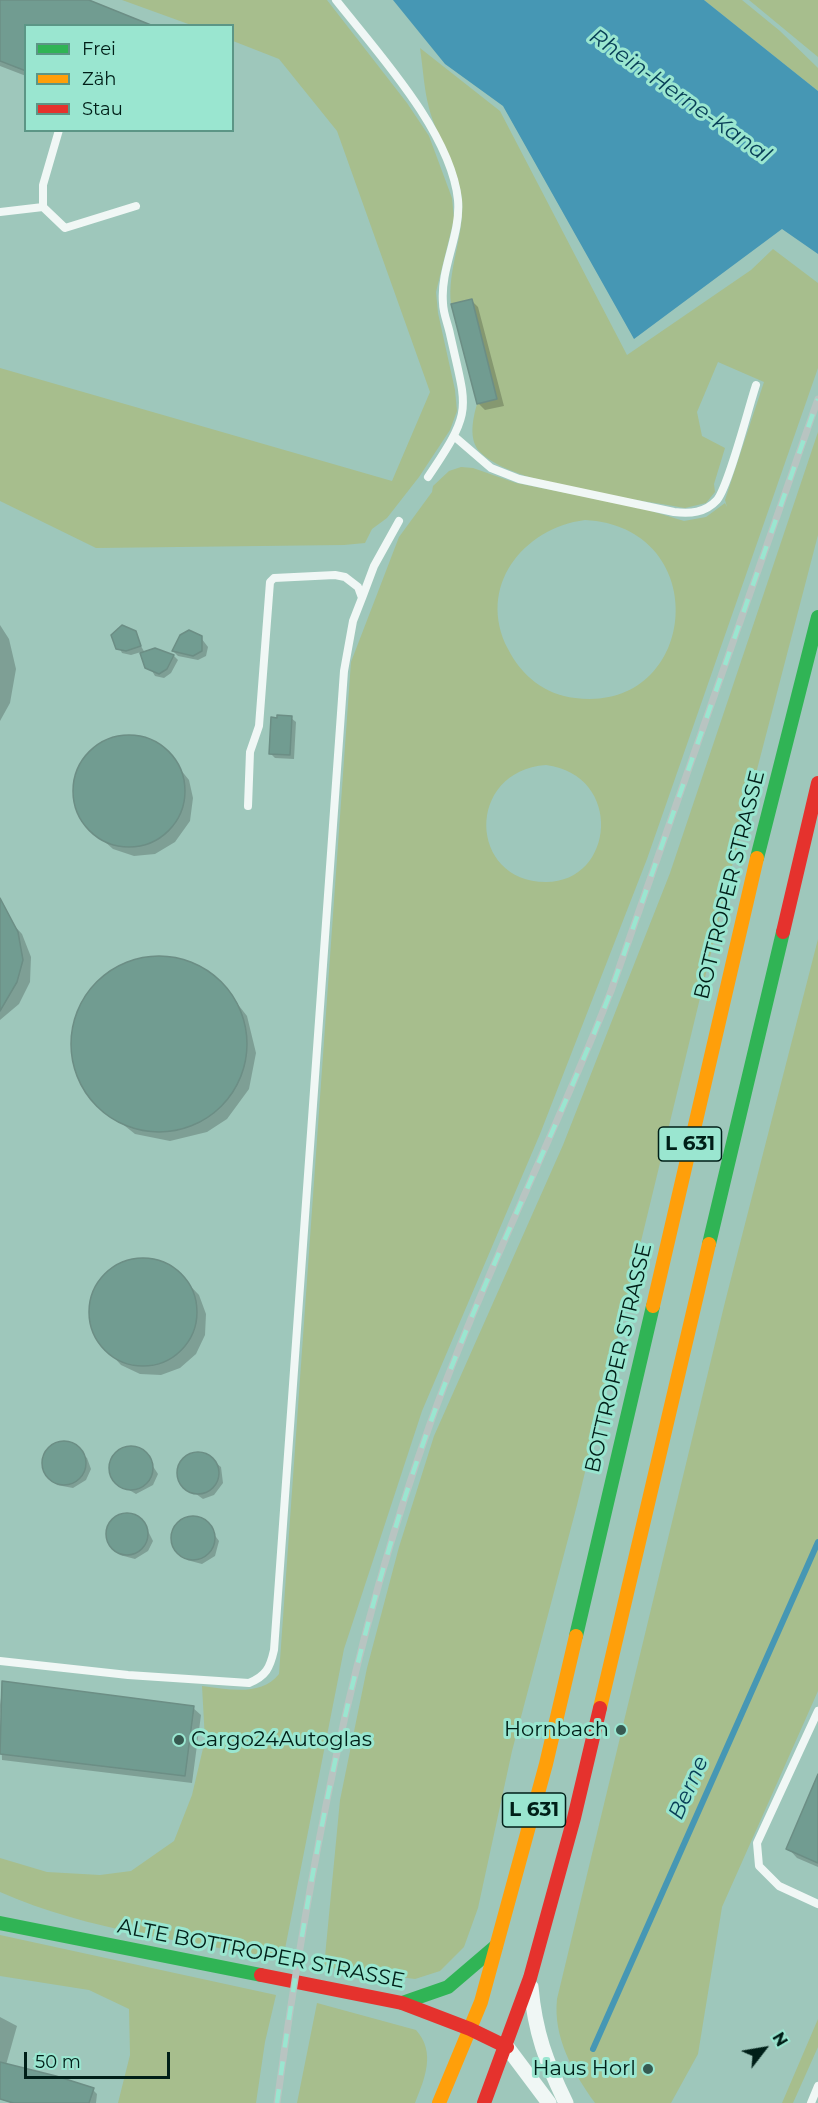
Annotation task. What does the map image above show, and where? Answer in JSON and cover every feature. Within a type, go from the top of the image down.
[{"type":"main road","name":"BOTTROPER STRASSE","points":[[439,2103],[481,2002],[546,1764],[754,870],[818,617]]},
{"type":"main road","name":"L 631","points":[[484,2103],[507,2047],[530,1977],[574,1818],[818,783]]},
{"type":"main road","name":"ALTE BOTTROPER STRASSE","points":[[0,1923],[402,2002],[470,2029],[507,2047]]},
{"type":"main road","points":[[402,2002],[448,1987],[496,1946]]},
{"type":"street","points":[[530,1977],[534,2020],[540,2045],[566,2103]]},
{"type":"street","points":[[507,2047],[549,2103]]},
{"type":"lane","points":[[336,0],[420,110],[438,142],[451,173],[458,200],[458,220],[444,280],[442,304],[464,395],[464,416],[455,437],[428,477]]},
{"type":"lane","points":[[57,132],[43,185],[43,207],[65,228],[136,206]]},
{"type":"lane","points":[[0,212],[43,207]]},
{"type":"lane","points":[[455,437],[491,468],[519,479],[674,512],[697,512],[707,508],[722,492],[756,385]]},
{"type":"lane","points":[[0,1661],[128,1675],[249,1683],[262,1678],[271,1666],[276,1626],[344,671],[353,621],[374,566],[399,521]]},
{"type":"lane","points":[[248,806],[250,752],[260,726],[270,582],[274,578],[335,575],[352,581],[358,587],[362,598]]},
{"type":"lane","points":[[818,1711],[757,1842],[759,1866],[779,1886],[818,1904]]},
{"type":"lane","points":[[811,2103],[818,2086]]},
{"type":"green space","points":[[122,0],[327,0],[407,103],[429,136],[452,198],[454,219],[436,292],[457,411],[450,430],[419,477],[387,518],[372,529],[365,543],[96,548],[0,501],[0,368],[392,481],[430,392],[337,131],[279,59],[234,41],[234,24],[188,24]]},
{"type":"green space","points":[[704,0],[742,0],[780,31],[818,68],[818,91]]},
{"type":"green space","points":[[749,0],[818,0],[818,57]]},
{"type":"green space","points":[[420,48],[500,111],[627,355],[751,270],[773,249],[818,283],[818,368],[647,859],[540,1134],[422,1411],[344,1649],[283,1959],[139,1934],[68,1917],[34,1905],[0,1892],[0,1858],[47,1872],[100,1875],[131,1871],[174,1841],[192,1795],[205,1740],[202,1686],[233,1690],[254,1689],[272,1681],[279,1674],[351,662],[399,537],[432,492],[433,486],[449,471],[461,467],[473,468],[516,483],[638,507],[684,521],[706,517],[725,503],[727,507],[725,500],[764,382],[718,362],[697,412],[702,436],[725,448],[714,484],[715,492],[706,503],[685,508],[576,489],[519,473],[496,464],[480,452],[473,435],[477,404],[497,398],[472,299],[451,304],[451,278],[461,226],[462,199],[456,175],[429,108]],"holes":[[[585,520],[627,530],[656,553],[672,584],[676,618],[667,651],[647,678],[616,695],[575,698],[544,688],[520,667],[508,649],[500,626],[498,604],[502,583],[511,564],[525,548],[542,535],[563,525]],[[546,765],[571,773],[589,788],[598,806],[601,827],[597,848],[586,865],[569,877],[546,882],[520,877],[502,865],[490,847],[486,826],[490,805],[501,786],[520,772]]]},
{"type":"green space","points":[[818,432],[818,535],[734,858],[577,1505],[512,1751],[478,1908],[464,1947],[440,1971],[415,1979],[324,1967],[340,1800],[367,1668],[399,1547],[434,1436],[563,1145],[670,873]]},
{"type":"green space","points":[[818,939],[818,1691],[722,1907],[698,2054],[671,2103],[595,2103],[572,2067],[561,2041],[557,1999],[725,1302]]},
{"type":"green space","points":[[0,1935],[276,1995],[265,2042],[256,2103],[118,2103],[130,2055],[129,2009],[89,1990],[0,1976]]},
{"type":"green space","points":[[317,2003],[416,2030],[426,2047],[427,2065],[415,2103],[297,2103]]},
{"type":"green space","points":[[818,2019],[818,2047],[793,2103],[782,2103]]},
{"type":"water","name":"Rhein-Herne-Kanal","points":[[393,0],[704,0],[818,91],[818,254],[782,229],[634,339],[503,106],[445,64]]},
{"type":"building","points":[[0,0],[89,0],[149,24],[24,24],[24,70],[0,61]]},
{"type":"building","points":[[472,299],[497,399],[477,404],[451,304]]},
{"type":"building","points":[[122,625],[136,631],[141,646],[126,651],[116,649],[111,635]]},
{"type":"building","points":[[189,630],[202,636],[202,651],[193,656],[172,651],[180,635]]},
{"type":"building","points":[[155,648],[174,655],[167,669],[159,674],[145,668],[140,653]]},
{"type":"building","points":[[277,715],[292,716],[290,755],[269,754],[271,717],[277,718]]},
{"type":"building","points":[[129,735],[150,740],[168,752],[180,770],[185,791],[180,812],[168,830],[150,842],[129,847],[108,842],[90,830],[78,812],[73,791],[78,770],[90,752],[108,740]]},
{"type":"building","points":[[0,898],[18,932],[23,960],[17,982],[0,1011]]},
{"type":"building","points":[[159,956],[193,963],[208,971],[221,982],[232,995],[240,1010],[247,1044],[240,1078],[232,1093],[221,1106],[208,1117],[193,1125],[159,1132],[125,1125],[110,1117],[97,1106],[86,1093],[78,1078],[71,1044],[78,1010],[86,995],[97,982],[110,971],[125,963]]},
{"type":"building","points":[[143,1258],[164,1262],[181,1274],[193,1291],[197,1312],[193,1333],[181,1350],[164,1362],[143,1366],[122,1362],[105,1350],[93,1333],[89,1312],[93,1291],[105,1274],[122,1262]]},
{"type":"building","points":[[64,1441],[79,1448],[86,1463],[79,1478],[64,1485],[49,1478],[42,1463],[49,1448]]},
{"type":"building","points":[[131,1446],[146,1453],[153,1468],[146,1483],[131,1490],[116,1483],[109,1468],[116,1453]]},
{"type":"building","points":[[198,1452],[206,1453],[213,1458],[218,1465],[218,1481],[213,1488],[206,1493],[198,1494],[190,1493],[183,1488],[178,1481],[177,1473],[178,1465],[183,1458],[190,1453]]},
{"type":"building","points":[[127,1513],[135,1514],[142,1519],[147,1526],[147,1542],[142,1549],[135,1554],[127,1555],[119,1554],[112,1549],[107,1542],[106,1534],[107,1526],[112,1519],[119,1514]]},
{"type":"building","points":[[193,1516],[208,1523],[215,1538],[208,1553],[193,1560],[178,1553],[171,1538],[178,1523]]},
{"type":"building","points":[[2,1681],[194,1706],[185,1776],[0,1754]]},
{"type":"building","points":[[818,1774],[818,1863],[786,1849]]},
{"type":"building","points":[[0,2062],[94,2088],[89,2103],[13,2103],[0,2099]]},
{"type":"waterway","name":"Berne","points":[[593,2049],[818,1542]]},
{"type":"railway","points":[[277,2103],[303,1931],[336,1759],[355,1674],[402,1507],[451,1369],[611,991],[818,399]]},
{"type":"traffic: fast","points":[[757,858],[818,617]]},
{"type":"traffic: fast","points":[[709,1244],[783,932]]},
{"type":"traffic: fast","points":[[576,1636],[653,1306]]},
{"type":"traffic: fast","points":[[0,1923],[261,1975]]},
{"type":"traffic: fast","points":[[402,2003],[448,1987],[496,1946]]},
{"type":"traffic: slow","points":[[653,1306],[757,858]]},
{"type":"traffic: slow","points":[[600,1708],[709,1244]]},
{"type":"traffic: slow","points":[[439,2103],[481,2002],[546,1764],[576,1636]]},
{"type":"traffic: jam","points":[[783,932],[818,783]]},
{"type":"traffic: jam","points":[[484,2103],[530,1978],[574,1818],[600,1708]]},
{"type":"traffic: jam","points":[[261,1975],[402,2003],[470,2029],[507,2047]]},
{"type":"place","name":"Hornbach","points":[[621,1730]]},
{"type":"place","name":"Cargo24Autoglas","points":[[179,1740]]},
{"type":"place","name":"Haus Horl","points":[[648,2069]]}]
